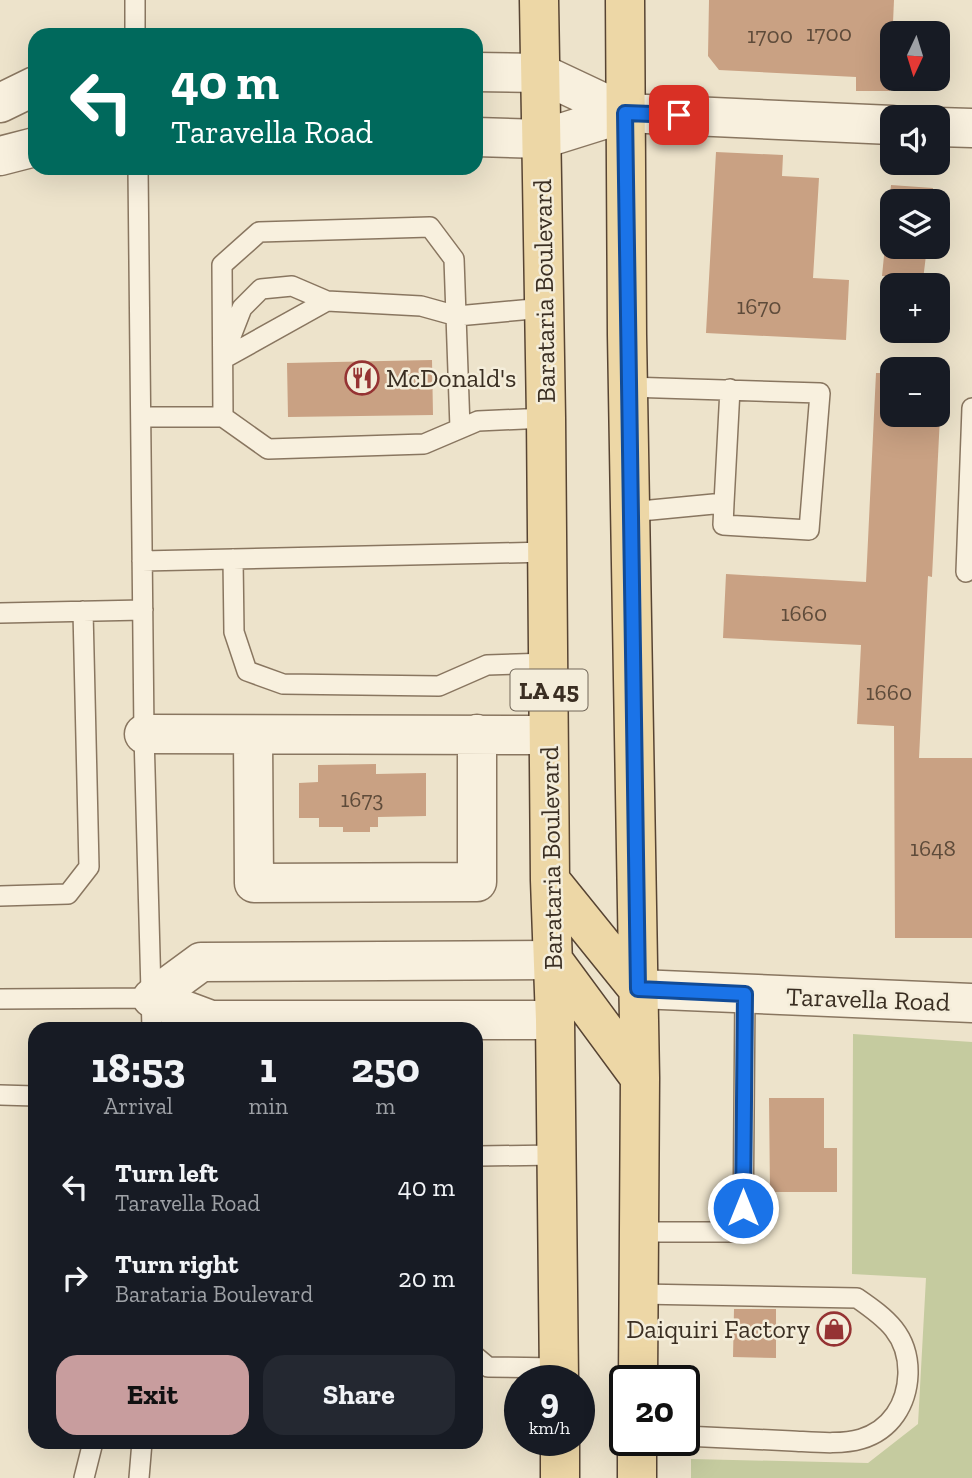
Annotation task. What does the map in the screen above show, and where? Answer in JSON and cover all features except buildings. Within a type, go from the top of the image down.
[{"type":"main road","name":"Barataria Boulevard","points":[[539,0],[559,1365]]},
{"type":"main road","points":[[625,0],[628,387],[640,1078],[638,1365]]},
{"type":"main road","points":[[550,880],[638,989]]},
{"type":"main road","points":[[553,960],[640,1078]]},
{"type":"main road","points":[[560,1456],[560,1478]]},
{"type":"main road","points":[[637,1456],[637,1478]]},
{"type":"street","points":[[483,72],[540,73],[625,113]]},
{"type":"street","points":[[0,103],[28,89]]},
{"type":"street","points":[[483,137],[542,139],[625,113],[880,124]]},
{"type":"street","points":[[950,127],[972,128]]},
{"type":"street","points":[[0,156],[28,149]]},
{"type":"street","points":[[144,734],[548,735]]},
{"type":"street","points":[[253,735],[254,883],[477,882],[477,734]]},
{"type":"street","points":[[152,1013],[201,962],[553,960]]},
{"type":"street","name":"Taravella Road","points":[[638,989],[972,1003]]},
{"type":"street","points":[[152,1013],[211,1020],[555,1020]]},
{"type":"lane","points":[[135,0],[135,28]]},
{"type":"lane","points":[[0,999],[152,1013],[144,734],[138,175]]},
{"type":"lane","points":[[223,417],[222,265],[259,232],[430,227],[454,260],[460,428]]},
{"type":"lane","points":[[223,359],[242,309],[261,289],[292,286],[327,301],[421,306],[457,316],[544,308]]},
{"type":"lane","points":[[223,359],[327,301]]},
{"type":"lane","points":[[628,387],[730,389],[820,393],[809,530],[723,525],[730,389]]},
{"type":"lane","points":[[965,572],[972,408]]},
{"type":"lane","points":[[141,417],[223,417],[268,449],[424,444],[478,421],[546,418]]},
{"type":"lane","points":[[630,512],[724,503]]},
{"type":"lane","points":[[142,561],[548,552]]},
{"type":"lane","points":[[233,559],[234,632],[247,671],[283,684],[439,686],[487,665],[549,663]]},
{"type":"lane","points":[[0,613],[143,610]]},
{"type":"lane","points":[[0,896],[68,894],[89,867],[83,611]]},
{"type":"lane","points":[[639,1232],[743,1232],[745,994]]},
{"type":"lane","points":[[0,1095],[28,1096]]},
{"type":"lane","points":[[483,1155],[557,1155]]},
{"type":"lane","points":[[639,1294],[857,1298],[886,1318],[898,1335],[908,1361],[907,1384],[900,1410],[883,1428],[860,1439],[821,1442],[700,1437]]},
{"type":"lane","points":[[483,1363],[488,1367],[504,1369]]},
{"type":"lane","points":[[84,1478],[91,1449]]},
{"type":"lane","points":[[139,1478],[141,1449]]},
{"type":"green space","points":[[853,1034],[972,1042],[972,1478],[691,1478],[691,1459],[868,1463],[918,1424],[926,1278],[852,1274]]},
{"type":"place","name":"McDonald's","points":[[362,378]]},
{"type":"place","name":"Daiquiri Factory","points":[[834,1329]]},
{"type":"route","points":[[679,115],[625,113],[638,989],[745,994],[743,1208]]}]
